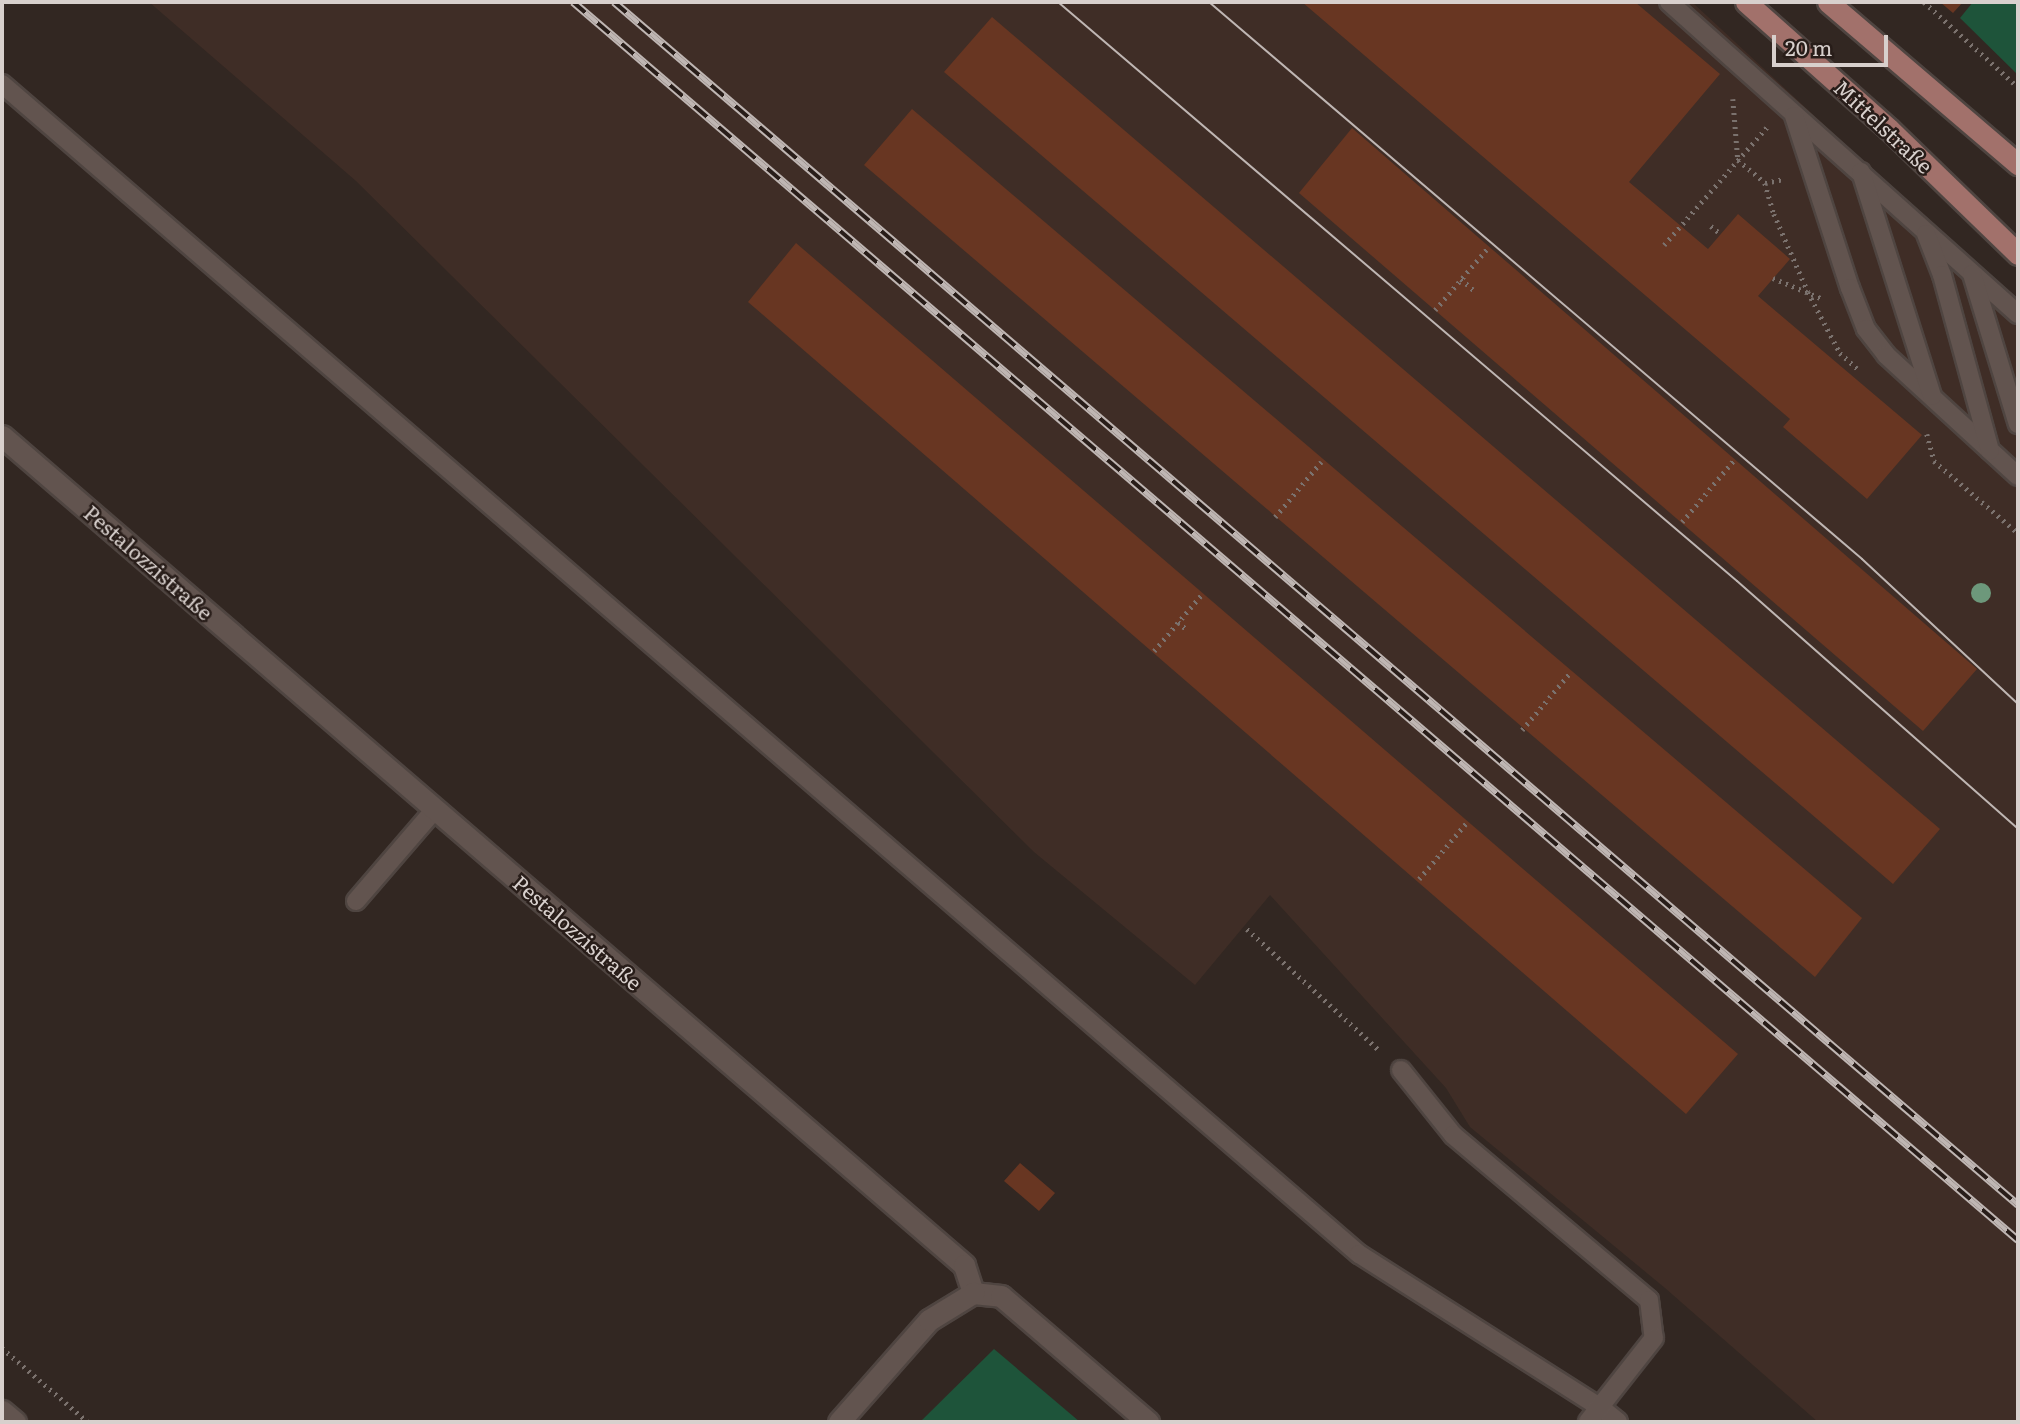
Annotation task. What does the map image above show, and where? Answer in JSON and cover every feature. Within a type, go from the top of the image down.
[{"type":"main road","name":"Mittelstraße","points":[[1746,2],[1889,130],[2018,254]]},
{"type":"main road","points":[[1828,2],[2018,164]]},
{"type":"street","name":"Pestalozzistraße","points":[[2,436],[964,1265],[973,1293]]},
{"type":"street","points":[[839,1422],[929,1320],[973,1293],[1001,1296],[1148,1422]]},
{"type":"street","points":[[2,1411],[15,1422]]},
{"type":"lane","points":[[1669,2],[1787,104],[2018,313]]},
{"type":"lane","points":[[2,84],[1359,1254],[1601,1408],[1618,1422]]},
{"type":"lane","points":[[1787,104],[1799,123],[1850,288],[1866,329],[1885,355],[2018,476]]},
{"type":"lane","points":[[1861,172],[1932,398]]},
{"type":"lane","points":[[1923,227],[1942,275],[1990,451]]},
{"type":"lane","points":[[1971,271],[2018,424]]},
{"type":"lane","points":[[356,901],[435,809]]},
{"type":"lane","points":[[1402,1070],[1453,1135],[1649,1300],[1654,1338],[1588,1422]]},
{"type":"path","points":[[1924,2],[2018,87]]},
{"type":"path","points":[[1732,94],[1738,160],[1765,183],[1774,214],[1808,292],[1840,353],[1864,375]]},
{"type":"path","points":[[1664,245],[1787,104]]},
{"type":"path","points":[[1765,183],[1796,176]]},
{"type":"path","points":[[1711,226],[1721,234]]},
{"type":"path","points":[[1435,310],[1487,249]]},
{"type":"path","points":[[1773,278],[1808,292]]},
{"type":"path","points":[[1461,279],[1476,292]]},
{"type":"path","points":[[1925,430],[1934,461],[2018,533]]},
{"type":"path","points":[[1682,522],[1733,461]]},
{"type":"path","points":[[1275,517],[1321,462]]},
{"type":"path","points":[[1298,489],[1303,494]]},
{"type":"path","points":[[1154,651],[1202,594]]},
{"type":"path","points":[[1178,622],[1186,629]]},
{"type":"path","points":[[1522,730],[1569,674]]},
{"type":"path","points":[[1419,879],[1467,822]]},
{"type":"path","points":[[1247,929],[1402,1070]]},
{"type":"path","points":[[2,1348],[88,1422]]},
{"type":"shaded area","points":[[149,2],[1692,2],[2018,305],[2018,1422],[1818,1422],[1665,1288],[1470,1127],[1446,1088],[1270,895],[1195,985],[1034,852],[356,181]]},
{"type":"green space","points":[[1973,2],[2018,2],[2018,75],[1960,18]]},
{"type":"green space","points":[[994,1349],[1080,1422],[920,1422]]},
{"type":"building","points":[[1302,2],[1635,2],[1720,74],[1629,182],[1708,249],[1738,214],[1790,259],[1758,296],[1922,435],[1867,499],[1783,427],[1790,419]]},
{"type":"building","points":[[1940,2],[1963,2],[1953,13]]},
{"type":"building","points":[[992,17],[1940,829],[1893,884],[944,72]]},
{"type":"building","points":[[912,109],[1862,918],[1815,977],[864,165]]},
{"type":"building","points":[[1352,128],[1977,669],[1923,731],[1299,193]]},
{"type":"building","points":[[796,243],[1738,1054],[1686,1114],[748,302]]},
{"type":"building","points":[[1020,1163],[1055,1193],[1039,1211],[1004,1181]]},
{"type":"tram line","points":[[1058,2],[1737,581],[2018,829]]},
{"type":"tram line","points":[[1209,2],[1862,559],[2018,704]]},
{"type":"railway","points":[[573,2],[2018,1240]]},
{"type":"railway","points":[[614,2],[2018,1205]]}]
